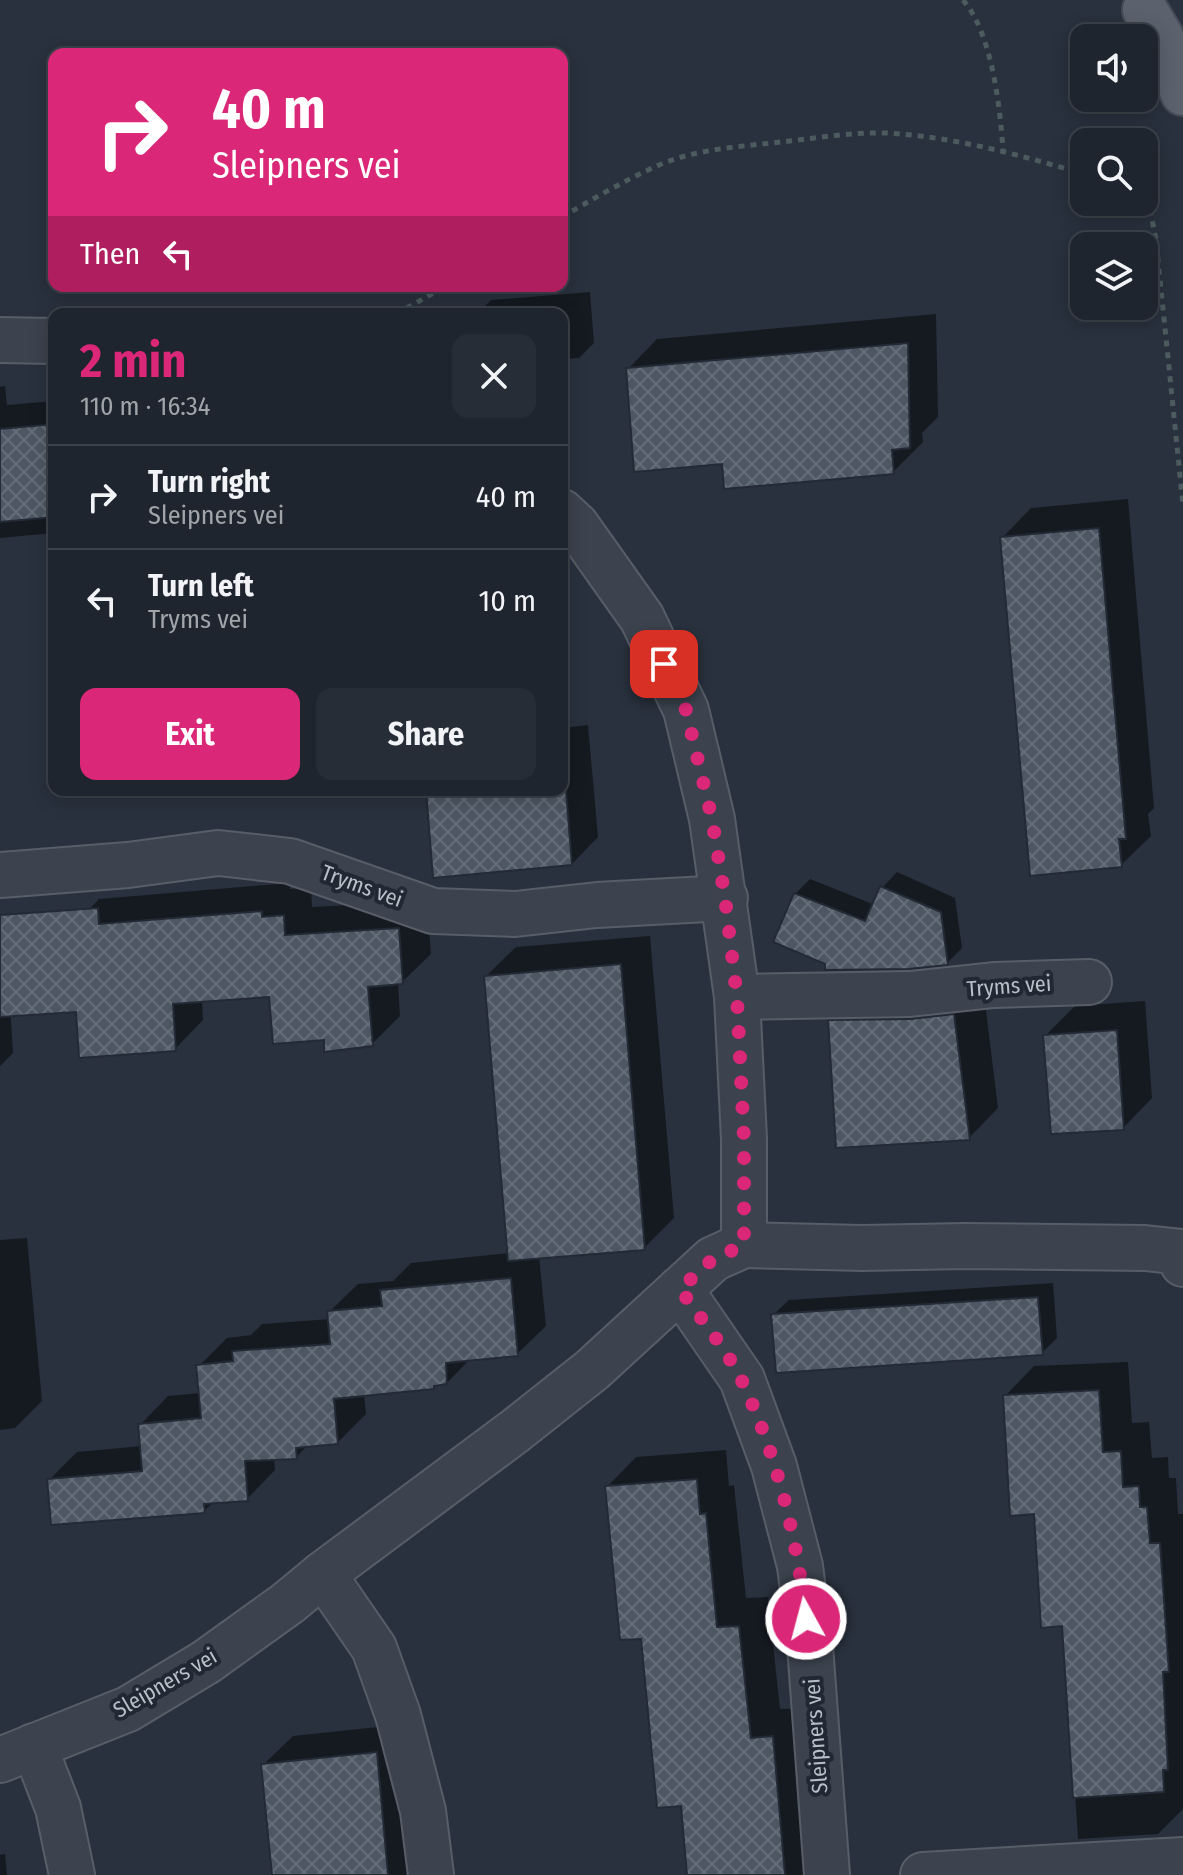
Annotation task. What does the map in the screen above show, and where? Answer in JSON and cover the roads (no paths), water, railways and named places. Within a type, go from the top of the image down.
[{"type":"main road","points":[[1154,11],[1183,93]]},
{"type":"street","points":[[0,340],[48,341]]},
{"type":"street","points":[[568,518],[642,618],[686,710],[712,819],[737,997],[744,1139],[744,1245]]},
{"type":"street","name":"Tryms vei","points":[[0,875],[128,865],[218,853],[290,861],[433,911],[515,914],[597,905],[725,898]]},
{"type":"street","name":"Tryms vei","points":[[737,997],[910,994],[994,985],[1089,982]]},
{"type":"street","name":"Sleipners vei","points":[[72,1875],[58,1808],[17,1753],[128,1709],[206,1662],[548,1405],[592,1370],[713,1259],[744,1245],[1145,1248],[1182,1252]]},
{"type":"street","points":[[1182,1252],[1183,1264]]},
{"type":"street","name":"Sleipners vei","points":[[680,1289],[742,1379],[774,1466],[796,1552],[810,1646],[827,1875]]},
{"type":"street","points":[[323,1574],[374,1648],[398,1715],[423,1811],[431,1875]]},
{"type":"street","points":[[923,1875],[1183,1860]]}]
